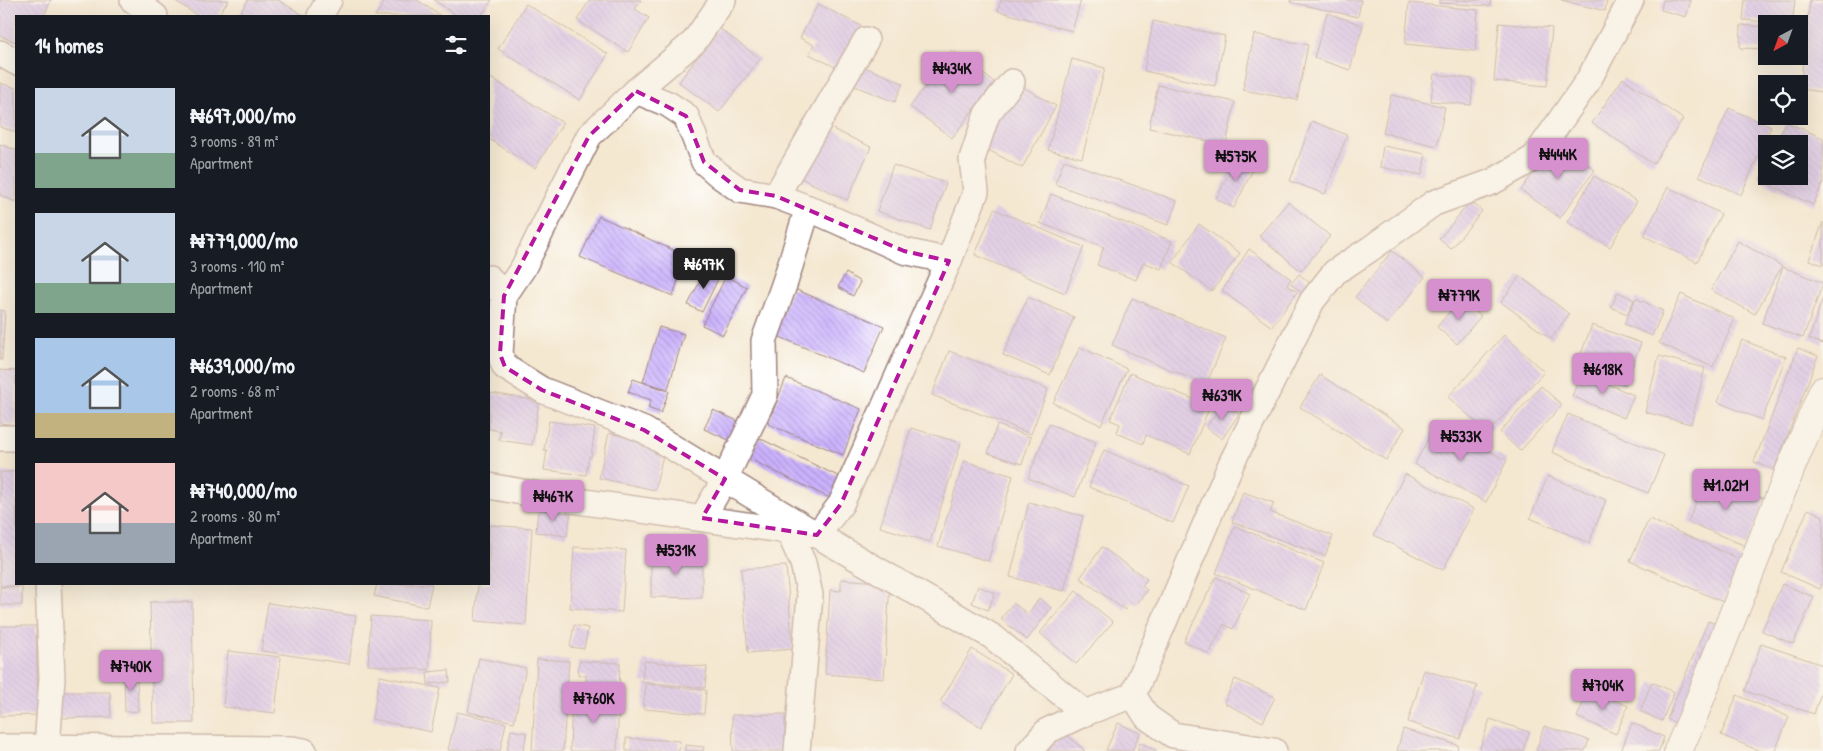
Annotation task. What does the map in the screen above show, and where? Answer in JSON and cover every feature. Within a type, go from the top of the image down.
[{"type":"street","points":[[320,15],[328,0]]},
{"type":"street","points":[[723,0],[694,42],[636,91],[589,136],[522,268],[497,287],[500,354],[505,367],[542,390],[644,430],[817,535],[993,637],[1085,713]]},
{"type":"street","points":[[1029,751],[1047,730],[1133,695],[1231,464],[1312,301],[1334,272],[1370,249],[1434,203],[1492,182],[1534,158],[1588,81],[1631,0]]},
{"type":"street","points":[[776,196],[866,40]]},
{"type":"street","points":[[0,53],[15,61]]},
{"type":"street","points":[[817,535],[841,504],[949,261],[976,192],[972,159],[987,114],[1012,82]]},
{"type":"street","points":[[636,91],[668,104],[686,116],[704,162],[718,175],[740,190],[776,196],[808,208],[904,251],[949,261]]},
{"type":"street","points":[[702,518],[725,480],[765,394],[764,341],[808,208]]},
{"type":"street","points":[[1678,751],[1823,392]]},
{"type":"street","points":[[0,438],[15,438]]},
{"type":"street","points":[[490,486],[550,497],[817,535]]},
{"type":"street","points":[[788,530],[803,563],[810,595],[797,751]]},
{"type":"street","points":[[47,746],[52,678],[48,585]]},
{"type":"street","points":[[1133,695],[1147,717],[1174,735],[1274,751]]},
{"type":"street","points":[[0,747],[292,749],[304,751]]},
{"type":"highlighted area","points":[[636,91],[686,116],[704,162],[740,190],[776,196],[904,251],[949,261],[841,504],[817,535],[702,518],[725,479],[644,430],[542,390],[505,367],[500,354],[504,296],[589,136]]},
{"type":"building","points":[[0,0],[51,0],[44,15],[15,15],[15,42],[0,36]]},
{"type":"building","points":[[174,0],[229,0],[218,15],[196,15]]},
{"type":"building","points":[[248,0],[278,0],[303,15],[239,15]]},
{"type":"building","points":[[386,0],[417,0],[440,15],[376,15]]},
{"type":"building","points":[[434,0],[492,0],[482,15],[456,15]]},
{"type":"building","points":[[590,0],[641,0],[635,9],[649,18],[628,52],[577,20]]},
{"type":"building","points":[[1001,0],[1081,0],[1072,31],[998,11]]},
{"type":"building","points":[[1290,0],[1361,0],[1358,17],[1290,2]]},
{"type":"building","points":[[1439,0],[1491,0],[1490,6],[1439,3]]},
{"type":"building","points":[[1561,0],[1607,0],[1605,11]]},
{"type":"building","points":[[1663,0],[1691,0],[1686,17],[1661,10]]},
{"type":"building","points":[[1745,0],[1795,0],[1793,15],[1758,15],[1758,21],[1743,20]]},
{"type":"building","points":[[1810,0],[1823,0],[1823,92],[1808,90],[1808,75],[1802,75],[1803,65],[1808,65]]},
{"type":"building","points":[[1409,3],[1478,10],[1475,51],[1405,44]]},
{"type":"building","points":[[526,4],[608,54],[580,100],[498,49]]},
{"type":"building","points":[[818,4],[863,27],[841,70],[809,54],[814,45],[800,38]]},
{"type":"building","points":[[1327,13],[1363,25],[1350,70],[1314,58]]},
{"type":"building","points":[[1153,21],[1225,36],[1215,86],[1144,71]]},
{"type":"building","points":[[1499,23],[1552,28],[1547,86],[1494,81]]},
{"type":"building","points":[[1741,25],[1758,26],[1758,49],[1740,48]]},
{"type":"building","points":[[719,28],[760,59],[719,112],[679,82]]},
{"type":"building","points":[[1254,34],[1308,45],[1297,100],[1243,90]]},
{"type":"building","points":[[952,50],[994,82],[952,138],[910,107]]},
{"type":"building","points":[[1072,59],[1105,68],[1082,158],[1048,150]]},
{"type":"building","points":[[855,63],[903,83],[895,102],[847,83]]},
{"type":"building","points":[[1434,74],[1473,79],[1471,105],[1431,101]]},
{"type":"building","points":[[490,78],[563,123],[535,168],[490,140]]},
{"type":"building","points":[[1623,78],[1683,119],[1653,164],[1592,123]]},
{"type":"building","points":[[0,83],[15,88],[15,132],[0,127]]},
{"type":"building","points":[[1016,83],[1056,106],[1022,168],[981,146]]},
{"type":"building","points":[[1158,85],[1235,102],[1226,145],[1149,128]]},
{"type":"building","points":[[1391,95],[1445,107],[1437,146],[1383,133]]},
{"type":"building","points":[[1729,108],[1758,121],[1758,125],[1771,127],[1767,135],[1758,135],[1758,156],[1741,195],[1699,176]]},
{"type":"building","points":[[1312,121],[1347,135],[1325,194],[1290,181]]},
{"type":"building","points":[[824,125],[871,147],[847,200],[800,178]]},
{"type":"building","points":[[1785,125],[1793,125],[1823,138],[1823,183],[1813,205],[1771,185],[1808,185],[1808,135],[1780,135]]},
{"type":"building","points":[[1556,142],[1595,170],[1560,218],[1521,190]]},
{"type":"building","points":[[0,144],[15,150],[15,202],[0,195]]},
{"type":"building","points":[[1383,146],[1426,154],[1422,175],[1380,167]]},
{"type":"building","points":[[1238,155],[1255,165],[1234,208],[1216,199]]},
{"type":"building","points":[[1064,160],[1177,201],[1168,225],[1055,184]]},
{"type":"building","points":[[893,165],[946,183],[930,230],[877,211]]},
{"type":"building","points":[[1594,176],[1637,201],[1610,247],[1567,222]]},
{"type":"building","points":[[1668,187],[1721,214],[1697,262],[1644,236]]},
{"type":"building","points":[[1051,194],[1172,241],[1161,269],[1143,262],[1136,280],[1097,265],[1104,247],[1040,223]]},
{"type":"building","points":[[1471,201],[1482,211],[1451,249],[1439,239]]},
{"type":"building","points":[[1288,202],[1330,236],[1301,271],[1259,236]]},
{"type":"building","points":[[994,209],[1084,247],[1065,293],[975,255]]},
{"type":"building","points":[[599,216],[686,256],[673,296],[580,257]]},
{"type":"building","points":[[1823,222],[1823,265],[1809,260]]},
{"type":"building","points":[[1199,224],[1240,253],[1212,291],[1172,262]]},
{"type":"building","points":[[1738,241],[1782,266],[1755,314],[1711,290]]},
{"type":"building","points":[[1249,249],[1291,279],[1287,285],[1297,292],[1272,327],[1222,291]]},
{"type":"building","points":[[1392,251],[1425,277],[1387,324],[1355,297]]},
{"type":"building","points":[[1783,267],[1823,283],[1803,338],[1762,323]]},
{"type":"building","points":[[706,269],[720,275],[702,312],[688,305]]},
{"type":"building","points":[[846,273],[860,282],[853,296],[838,287]]},
{"type":"building","points":[[1299,274],[1311,284],[1303,294],[1291,284]]},
{"type":"building","points":[[726,276],[747,287],[723,335],[702,325]]},
{"type":"building","points":[[1520,276],[1569,314],[1551,339],[1501,302]]},
{"type":"building","points":[[792,288],[884,326],[864,373],[773,334]]},
{"type":"building","points":[[1618,292],[1634,300],[1627,314],[1611,307]]},
{"type":"building","points":[[1681,294],[1735,319],[1713,367],[1659,343]]},
{"type":"building","points":[[1028,297],[1074,317],[1050,375],[1003,355]]},
{"type":"building","points":[[1823,297],[1823,344],[1809,339]]},
{"type":"building","points":[[1132,298],[1226,338],[1206,385],[1112,345]]},
{"type":"building","points":[[1636,298],[1663,311],[1652,336],[1624,324]]},
{"type":"building","points":[[1460,299],[1481,316],[1457,344],[1437,327]]},
{"type":"building","points":[[0,310],[5,311],[2,360],[0,360]]},
{"type":"building","points":[[1592,325],[1641,343],[1625,385],[1576,367]]},
{"type":"building","points":[[659,327],[684,334],[668,389],[643,382]]},
{"type":"building","points":[[1504,335],[1544,372],[1488,433],[1448,397]]},
{"type":"building","points":[[1742,340],[1786,357],[1762,420],[1718,402]]},
{"type":"building","points":[[1080,347],[1127,369],[1101,425],[1053,403]]},
{"type":"building","points":[[1798,348],[1818,356],[1774,470],[1754,462]]},
{"type":"building","points":[[949,351],[1048,389],[1031,434],[932,395]]},
{"type":"building","points":[[1659,356],[1705,368],[1691,424],[1645,412]]},
{"type":"building","points":[[0,370],[15,371],[15,425],[0,423]]},
{"type":"building","points":[[1130,373],[1210,406],[1190,454],[1146,435],[1143,444],[1117,433],[1120,424],[1110,420]]},
{"type":"building","points":[[1581,373],[1634,395],[1624,418],[1572,396]]},
{"type":"building","points":[[1320,375],[1405,428],[1386,460],[1300,407]]},
{"type":"building","points":[[786,378],[861,409],[843,455],[768,424]]},
{"type":"building","points":[[633,379],[669,391],[661,413],[648,408],[651,400],[628,392]]},
{"type":"building","points":[[1541,386],[1562,405],[1520,451],[1500,432]]},
{"type":"building","points":[[491,393],[539,401],[532,445],[499,440],[501,431],[490,429]]},
{"type":"building","points":[[1223,403],[1239,414],[1222,439],[1206,427]]},
{"type":"building","points":[[713,410],[747,425],[738,444],[704,429]]},
{"type":"building","points":[[1568,414],[1664,455],[1648,493],[1552,452]]},
{"type":"building","points":[[549,421],[595,428],[591,457],[589,457],[586,475],[544,470],[547,450],[544,450]]},
{"type":"building","points":[[1436,423],[1507,460],[1486,502],[1415,464]]},
{"type":"building","points":[[1049,424],[1096,442],[1075,497],[1028,478]]},
{"type":"building","points":[[997,425],[1031,437],[1022,464],[988,453]]},
{"type":"building","points":[[911,428],[961,443],[930,542],[880,527]]},
{"type":"building","points":[[609,433],[665,446],[655,490],[599,478]]},
{"type":"building","points":[[759,438],[842,478],[832,499],[749,459]]},
{"type":"building","points":[[1104,450],[1189,486],[1173,523],[1089,487]]},
{"type":"building","points":[[964,461],[1013,476],[988,561],[938,546]]},
{"type":"building","points":[[0,472],[15,472],[15,585],[17,586],[0,586]]},
{"type":"building","points":[[1405,474],[1474,509],[1443,570],[1374,535]]},
{"type":"building","points":[[1707,475],[1765,499],[1746,546],[1688,522]]},
{"type":"building","points":[[1548,476],[1606,500],[1589,543],[1530,518]]},
{"type":"building","points":[[1243,492],[1274,503],[1270,512],[1333,536],[1325,556],[1232,522]]},
{"type":"building","points":[[1029,502],[1083,516],[1064,591],[1010,577]]},
{"type":"building","points":[[538,508],[571,512],[567,536],[536,532]]},
{"type":"building","points":[[1808,509],[1823,516],[1823,581],[1820,589],[1781,572]]},
{"type":"building","points":[[1649,519],[1742,560],[1723,602],[1630,561]]},
{"type":"building","points":[[490,525],[532,528],[526,625],[475,621],[478,585],[490,585]]},
{"type":"building","points":[[1235,526],[1324,563],[1306,610],[1216,573]]},
{"type":"building","points":[[574,547],[626,550],[622,612],[570,608]]},
{"type":"building","points":[[1102,547],[1147,579],[1142,586],[1147,590],[1136,605],[1131,601],[1125,610],[1080,578]]},
{"type":"building","points":[[651,555],[702,556],[702,598],[651,597]]},
{"type":"building","points":[[786,566],[793,649],[748,653],[741,569]]},
{"type":"building","points":[[1216,577],[1250,594],[1233,629],[1224,624],[1209,654],[1184,641]]},
{"type":"building","points":[[841,579],[890,583],[884,679],[825,674],[830,590],[841,591]]},
{"type":"building","points":[[1782,584],[1814,597],[1793,644],[1762,631]]},
{"type":"building","points":[[377,585],[432,585],[427,607],[374,596]]},
{"type":"building","points":[[978,586],[995,593],[988,610],[972,603]]},
{"type":"building","points":[[0,587],[22,587],[22,605],[0,605]]},
{"type":"building","points":[[1076,591],[1113,622],[1076,664],[1040,633]]},
{"type":"building","points":[[1039,598],[1051,608],[1027,640],[1001,619],[1013,603],[1028,614]]},
{"type":"building","points":[[150,602],[192,602],[194,723],[153,723]]},
{"type":"building","points":[[268,603],[356,616],[349,664],[261,651]]},
{"type":"building","points":[[371,616],[431,620],[429,670],[368,665]]},
{"type":"building","points":[[1708,621],[1722,626],[1681,725],[1667,719]]},
{"type":"building","points":[[574,625],[588,628],[584,649],[570,647]]},
{"type":"building","points":[[0,626],[36,626],[38,715],[0,716]]},
{"type":"building","points":[[1761,644],[1823,665],[1823,687],[1814,714],[1745,691]]},
{"type":"building","points":[[972,649],[1012,674],[981,727],[940,702]]},
{"type":"building","points":[[228,651],[281,657],[275,713],[223,707]]},
{"type":"building","points":[[479,658],[526,668],[514,722],[468,712]]},
{"type":"building","points":[[537,659],[569,661],[563,751],[532,751]]},
{"type":"building","points":[[579,661],[620,663],[619,691],[586,689],[586,675],[578,675]]},
{"type":"building","points":[[644,661],[707,667],[705,688],[642,682]]},
{"type":"building","points":[[449,670],[450,682],[428,684],[427,672]]},
{"type":"building","points":[[1424,670],[1477,686],[1460,739],[1408,722]]},
{"type":"building","points":[[124,673],[137,673],[138,711],[125,712]]},
{"type":"building","points":[[380,676],[440,688],[431,732],[372,719]]},
{"type":"building","points":[[1235,679],[1275,697],[1263,722],[1224,703]]},
{"type":"building","points":[[1652,682],[1674,692],[1662,721],[1640,711]]},
{"type":"building","points":[[646,684],[706,690],[704,714],[643,709]]},
{"type":"building","points":[[1589,689],[1628,706],[1616,734],[1577,717]]},
{"type":"building","points":[[57,692],[110,692],[111,717],[57,718]]},
{"type":"building","points":[[1737,695],[1789,717],[1775,751],[1760,751],[1721,735]]},
{"type":"building","points":[[572,696],[619,698],[617,751],[570,751]]},
{"type":"building","points":[[457,712],[506,723],[500,751],[448,750]]},
{"type":"building","points":[[785,714],[785,751],[733,751],[732,715]]},
{"type":"building","points":[[1490,719],[1529,732],[1523,751],[1479,751]]},
{"type":"building","points":[[1118,723],[1140,733],[1132,751],[1106,750]]},
{"type":"building","points":[[1632,723],[1664,737],[1659,751],[1621,751]]},
{"type":"building","points":[[1544,726],[1589,740],[1585,751],[1536,751]]},
{"type":"building","points":[[1403,729],[1458,745],[1457,751],[1397,751]]},
{"type":"building","points":[[511,730],[527,733],[523,751],[507,751]]},
{"type":"building","points":[[1065,733],[1085,751],[1048,751]]},
{"type":"building","points":[[626,738],[680,741],[679,751],[626,751]]},
{"type":"building","points":[[1140,743],[1157,751],[1137,751]]},
{"type":"building","points":[[685,745],[704,747],[703,751],[685,751]]}]
